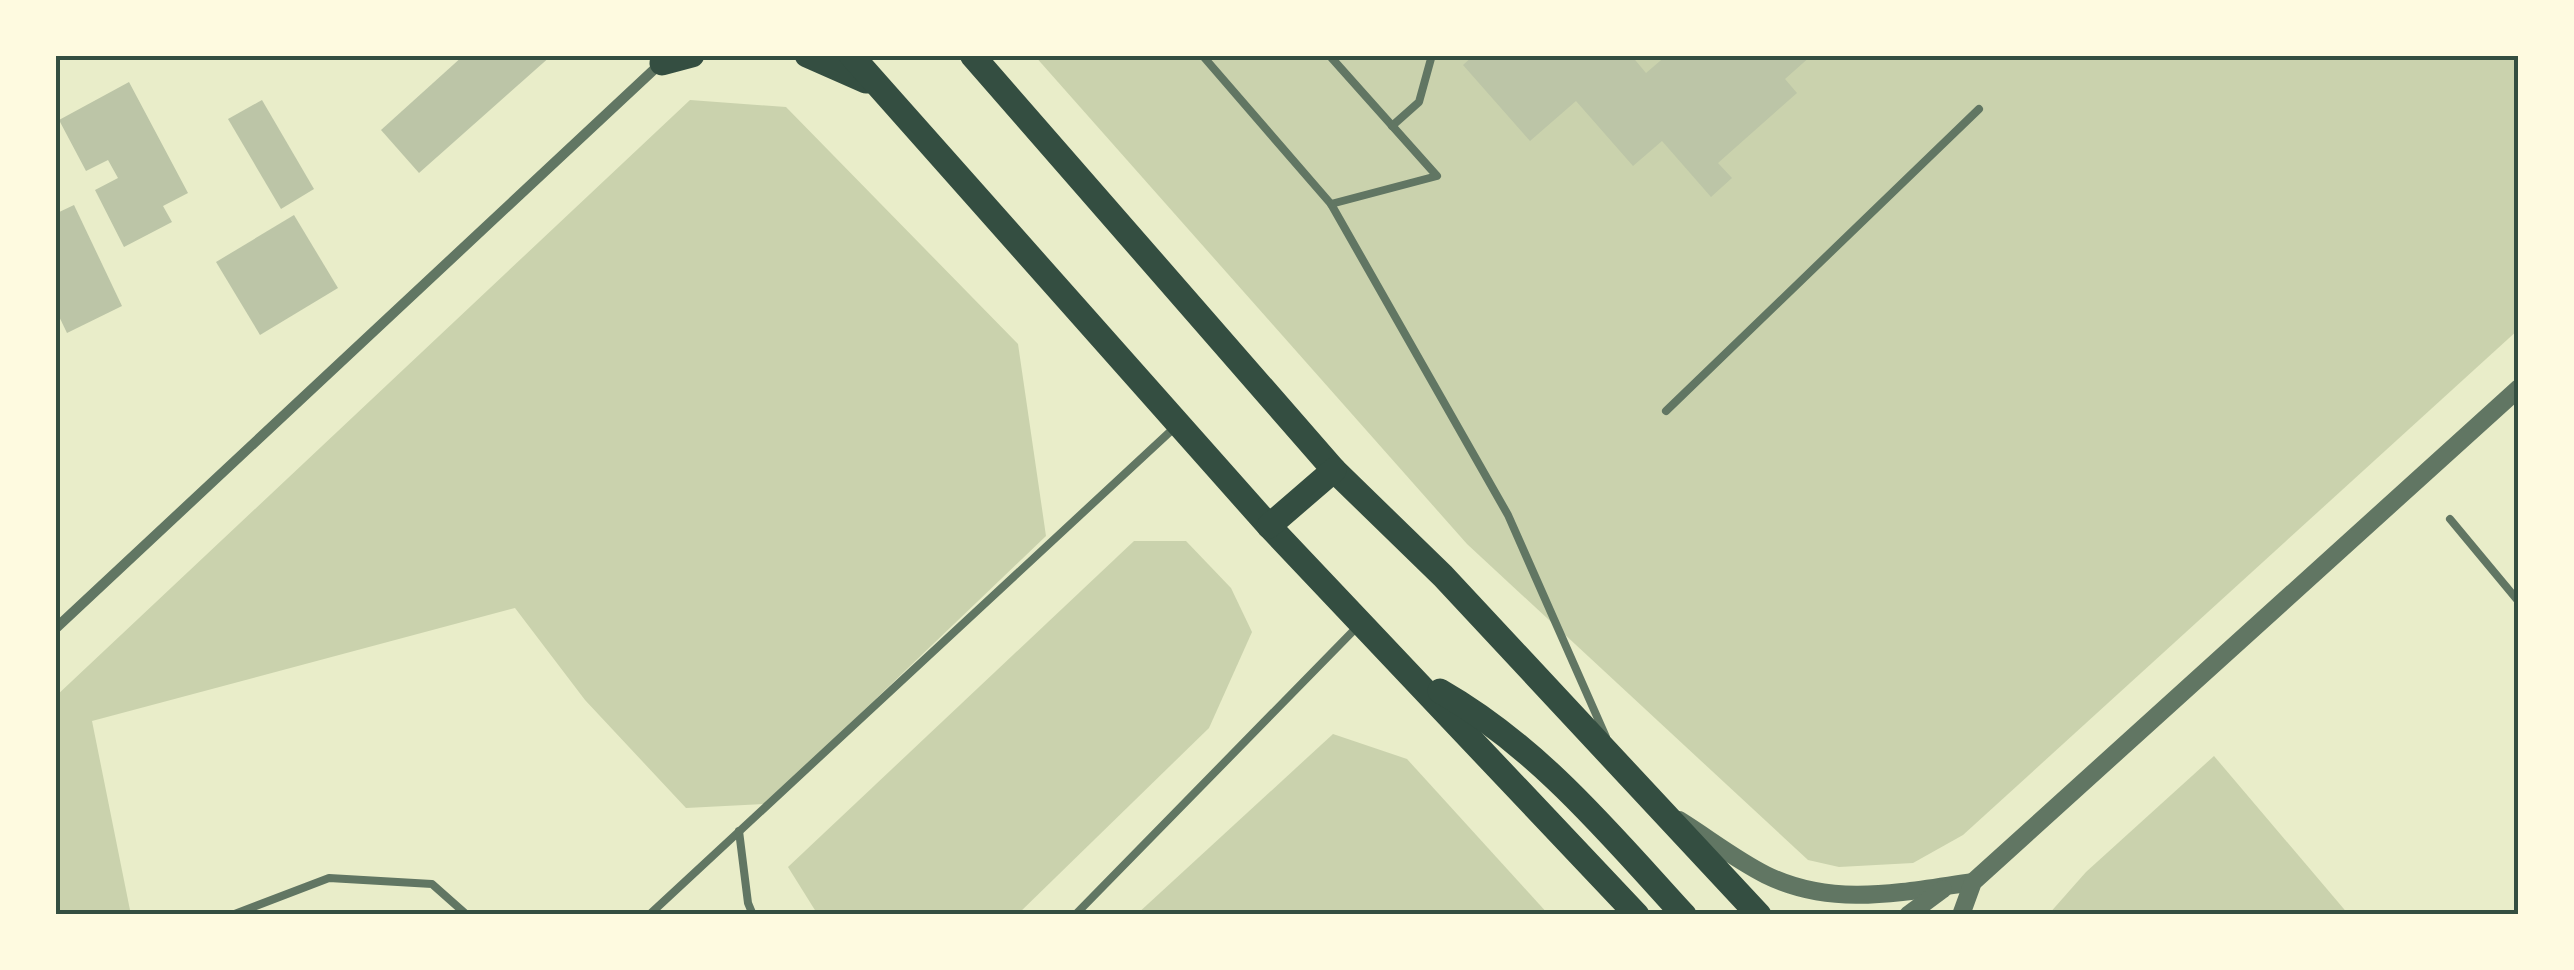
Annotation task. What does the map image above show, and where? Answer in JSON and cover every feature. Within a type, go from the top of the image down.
[{"type":"main road","points":[[664,59],[692,55]]},
{"type":"main road","points":[[807,55],[880,88]]},
{"type":"main road","points":[[851,55],[1269,526],[1636,915]]},
{"type":"main road","points":[[972,55],[1334,470],[1444,576],[1760,915]]},
{"type":"main road","points":[[1269,526],[1334,470]]},
{"type":"main road","points":[[1410,673],[1481,716],[1531,754],[1684,915]]},
{"type":"street","points":[[55,628],[664,59]]},
{"type":"street","points":[[1961,915],[1973,882],[1998,858],[2519,388]]},
{"type":"street","points":[[1662,810],[1763,874],[1805,890],[1859,896],[1973,882]]},
{"type":"street","points":[[1908,915],[1947,886]]},
{"type":"lane","points":[[1202,55],[1331,204],[1508,516],[1618,764]]},
{"type":"lane","points":[[1329,55],[1437,176],[1331,204]]},
{"type":"lane","points":[[1392,126],[1419,102],[1432,55]]},
{"type":"lane","points":[[1666,411],[1979,110]]},
{"type":"lane","points":[[649,915],[1179,424]]},
{"type":"lane","points":[[2450,519],[2519,602]]},
{"type":"lane","points":[[1075,915],[1362,623]]},
{"type":"lane","points":[[740,831],[748,903],[753,915]]},
{"type":"lane","points":[[232,915],[329,878],[432,884],[467,915]]},
{"type":"green space","points":[[1034,55],[2519,55],[2519,329],[1963,835],[1913,863],[1839,867],[1808,860],[1467,544]]},
{"type":"green space","points":[[690,100],[786,107],[1018,344],[1046,536],[766,804],[686,808],[585,700],[515,608],[92,721],[131,915],[55,915],[55,697]]},
{"type":"green space","points":[[1134,541],[1186,541],[1231,588],[1252,632],[1209,728],[1017,915],[818,915],[788,867]]},
{"type":"green space","points":[[1333,734],[1407,759],[1549,915],[1136,915]]},
{"type":"green space","points":[[2214,756],[2349,915],[2048,915],[2086,872]]},
{"type":"building","points":[[464,55],[552,55],[419,173],[381,130]]},
{"type":"building","points":[[1474,55],[1631,55],[1646,73],[1667,55],[1812,55],[1785,79],[1797,93],[1718,163],[1732,178],[1711,197],[1662,141],[1633,166],[1576,101],[1530,141],[1463,65]]},
{"type":"building","points":[[129,82],[188,193],[163,206],[172,222],[124,247],[95,190],[118,178],[108,160],[86,171],[59,120]]},
{"type":"building","points":[[262,100],[314,189],[281,209],[228,119]]},
{"type":"building","points":[[74,205],[122,306],[67,333],[55,308],[55,214]]},
{"type":"building","points":[[294,215],[338,288],[260,335],[216,262]]}]
